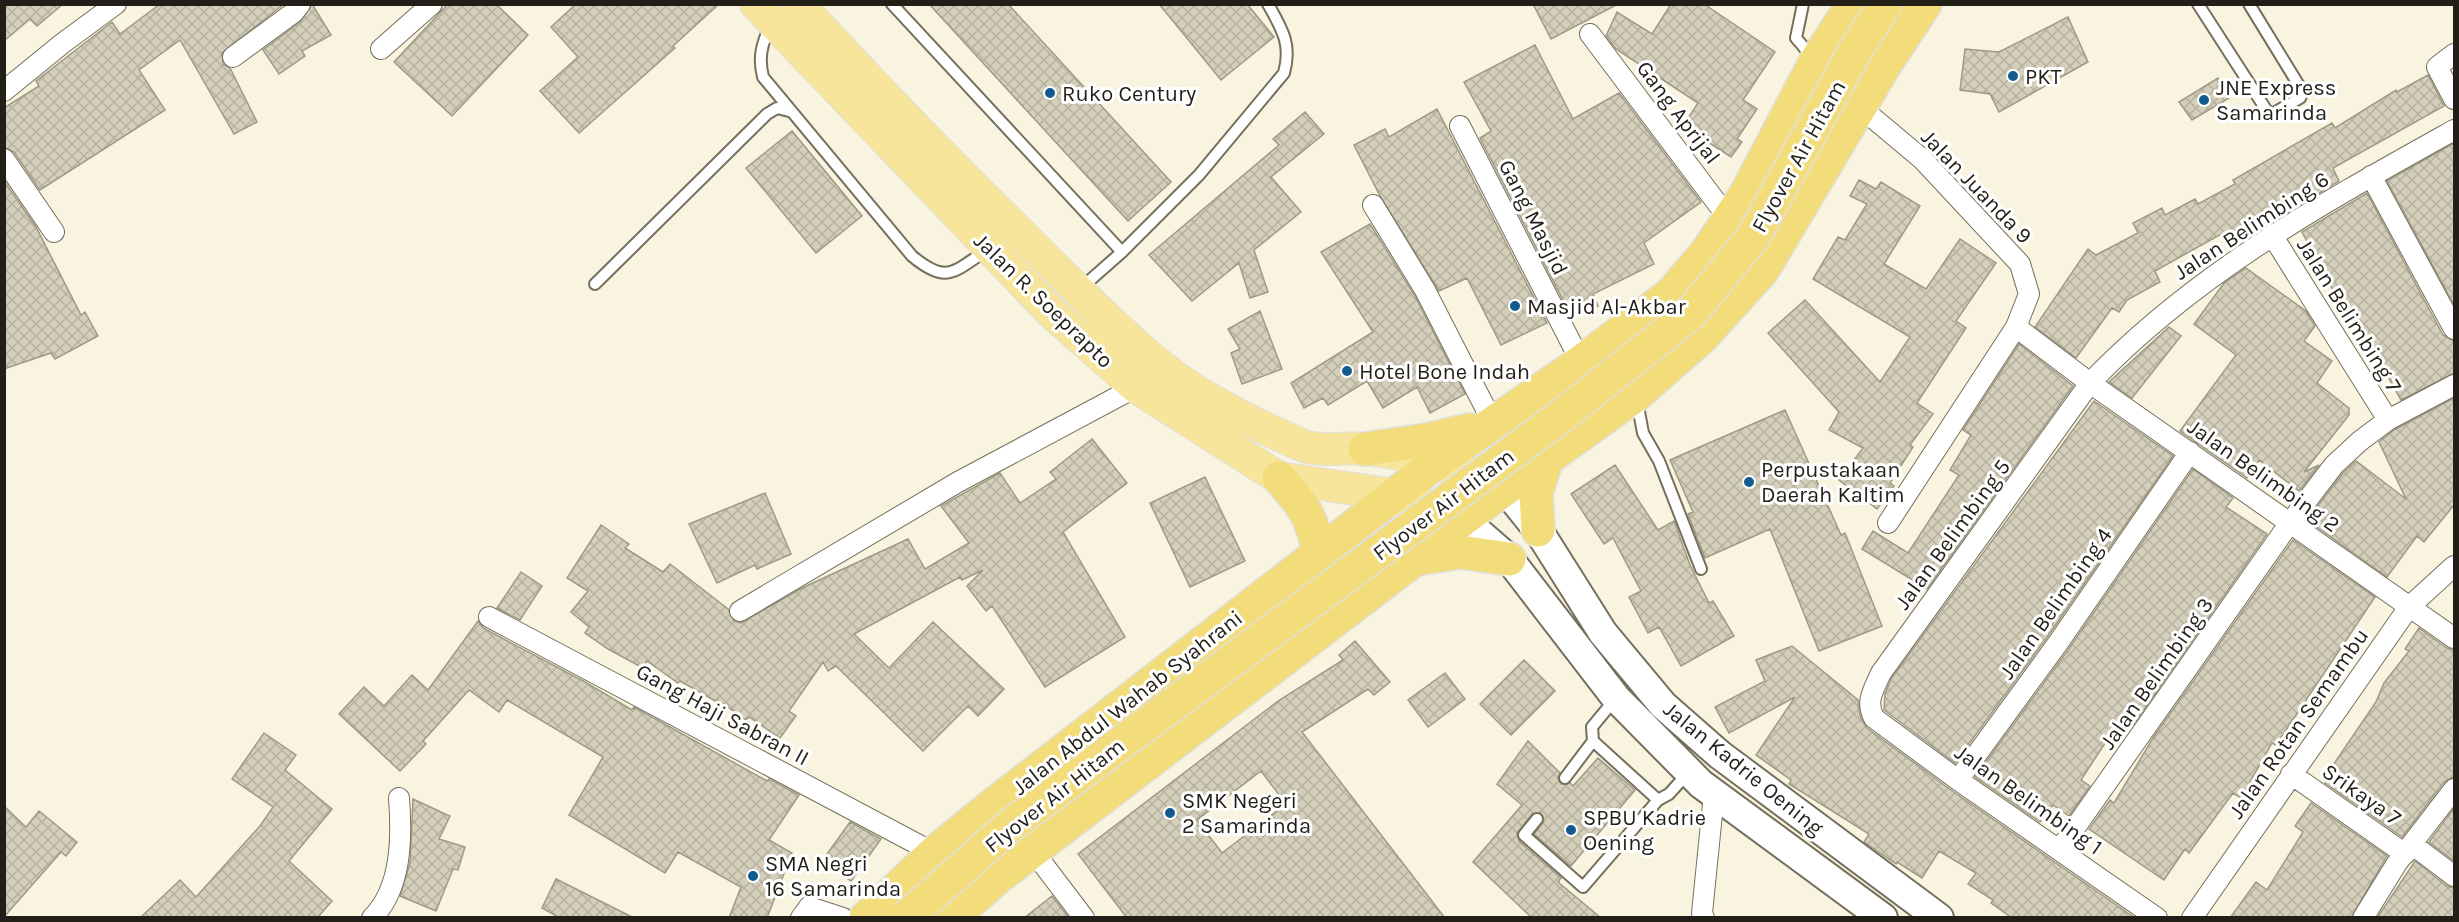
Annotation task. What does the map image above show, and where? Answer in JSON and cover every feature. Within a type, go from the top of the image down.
[{"type":"highway","name":"Jalan Abdul Wahab Syahrani","points":[[866,918],[934,853],[1319,553],[1437,462],[1581,362],[1671,294],[1706,253],[1746,194],[1816,62],[1853,4]]},
{"type":"highway","name":"Flyover Air Hitam","points":[[906,918],[1012,824],[1560,417],[1690,314],[1753,237],[1856,51],[1885,4]]},
{"type":"highway","points":[[952,918],[1033,851],[1113,798],[1159,754],[1211,722],[1463,519],[1636,395],[1703,336],[1762,271],[1924,4]]},
{"type":"highway","points":[[1365,449],[1427,441],[1489,424]]},
{"type":"highway","points":[[1538,530],[1536,493],[1547,458]]},
{"type":"highway","points":[[1279,478],[1304,506],[1315,532],[1319,553]]},
{"type":"highway","points":[[1415,559],[1460,552],[1509,559]]},
{"type":"highway","points":[[1122,706],[1159,754]]},
{"type":"main road","name":"Jalan R. Soeprapto","points":[[811,12],[924,138],[1078,291],[1158,364],[1190,387],[1261,427],[1302,446],[1365,449],[1437,462],[1505,489]]},
{"type":"main road","name":"Jalan R. Soeprapto","points":[[764,13],[1051,312],[1136,387],[1279,478],[1395,495],[1463,519]]},
{"type":"main road","name":"Jalan Kadrie Oening","points":[[1505,489],[1538,530],[1603,633],[1663,705],[1720,755],[1939,918]]},
{"type":"main road","name":"Jalan Kadrie Oening","points":[[1463,519],[1509,559],[1616,698],[1714,794],[1883,918]]},
{"type":"street","points":[[4,91],[116,4]]},
{"type":"street","points":[[233,57],[293,13],[300,4]]},
{"type":"street","points":[[381,49],[432,4]]},
{"type":"street","name":"Gang Aprijal","points":[[1590,34],[1729,219]]},
{"type":"street","points":[[2454,54],[2436,67],[2454,99]]},
{"type":"street","name":"Jalan Juanda 9","points":[[1859,110],[1873,118],[1922,159],[2020,264],[2029,294],[2016,327],[1888,523]]},
{"type":"street","name":"Gang Masjid","points":[[1460,126],[1581,362]]},
{"type":"street","name":"Jalan Belimbing 6","points":[[2091,383],[2184,297],[2272,235],[2454,130]]},
{"type":"street","points":[[4,159],[54,232]]},
{"type":"street","points":[[2371,177],[2454,329]]},
{"type":"street","points":[[1373,205],[1425,290],[1489,424]]},
{"type":"street","name":"Jalan Belimbing 7","points":[[2272,235],[2388,420]]},
{"type":"street","points":[[2016,327],[2091,383]]},
{"type":"street","name":"Jalan Belimbing 2","points":[[2091,383],[2454,638]]},
{"type":"street","name":"Jalan Belimbing 5","points":[[1874,718],[1870,709],[1870,698],[1881,673],[2091,383]]},
{"type":"street","name":"Jalan Belimbing 3","points":[[2060,849],[2289,524],[2334,465],[2388,420],[2454,385]]},
{"type":"street","points":[[740,611],[958,482],[1136,387]]},
{"type":"street","name":"Jalan Belimbing 4","points":[[1958,780],[2058,643],[2190,452]]},
{"type":"street","name":"Jalan Rotan Semambu","points":[[2192,918],[2409,607],[2454,566]]},
{"type":"street","name":"Gang Haji Sabran II","points":[[489,617],[934,853]]},
{"type":"street","name":"Jalan Belimbing 1","points":[[1874,718],[1958,780],[2157,918]]},
{"type":"street","name":"Srikaya 7","points":[[2291,774],[2409,850],[2454,876]]},
{"type":"street","points":[[2363,918],[2454,789]]},
{"type":"street","points":[[1704,918],[1702,913],[1714,794]]},
{"type":"street","points":[[372,918],[381,909],[388,895],[401,848],[399,798]]},
{"type":"street","points":[[1033,851],[1084,918]]},
{"type":"street","points":[[801,918],[809,907],[843,918]]},
{"type":"lane","points":[[892,4],[1122,252]]},
{"type":"lane","points":[[1078,291],[1122,252],[1199,175],[1284,73],[1288,56],[1286,36],[1268,4]]},
{"type":"lane","points":[[1803,4],[1796,39],[1816,62]]},
{"type":"lane","points":[[2198,4],[2267,111],[2272,114],[2300,98],[2303,92],[2249,4]]},
{"type":"lane","points":[[764,13],[759,62],[763,77],[912,256],[930,271],[944,273],[954,271],[990,249]]},
{"type":"lane","points":[[595,284],[767,114],[777,108],[789,111]]},
{"type":"lane","points":[[1636,395],[1643,433],[1659,461],[1701,569]]},
{"type":"lane","points":[[1565,778],[1593,741],[1592,727],[1616,698]]},
{"type":"lane","points":[[1593,741],[1658,800]]},
{"type":"lane","points":[[1537,819],[1524,835],[1583,887],[1658,800],[1669,794],[1690,771]]},
{"type":"building","points":[[4,4],[63,4],[37,26],[30,19],[4,41]]},
{"type":"building","points":[[160,4],[284,4],[222,53],[223,64],[230,68],[257,122],[234,134],[180,40],[139,70],[165,110],[40,190],[14,152],[4,147],[4,108],[39,86],[36,81],[112,22],[120,34]]},
{"type":"building","points":[[312,4],[331,35],[302,51],[305,56],[279,74],[263,50],[300,22]]},
{"type":"building","points":[[448,4],[496,4],[528,35],[452,116],[394,62]]},
{"type":"building","points":[[576,4],[719,4],[673,46],[675,48],[579,133],[540,91],[578,57],[551,27]]},
{"type":"building","name":"Ruko Century","points":[[929,4],[1008,4],[1171,182],[1128,221]]},
{"type":"building","points":[[1159,4],[1247,4],[1274,37],[1221,80]]},
{"type":"building","points":[[1533,4],[1618,4],[1551,39]]},
{"type":"building","points":[[1671,4],[1704,4],[1775,52],[1743,100],[1757,109],[1737,139],[1742,142],[1731,157],[1683,126],[1698,103],[1616,49],[1606,36],[1617,12],[1652,34]]},
{"type":"building","name":"PKT","points":[[2068,17],[2088,62],[1999,112],[1990,94],[1960,90],[1965,49],[1999,52]]},
{"type":"building","points":[[1535,45],[1573,119],[1619,93],[1701,202],[1644,243],[1654,264],[1593,294],[1598,306],[1579,315],[1575,309],[1569,312],[1480,138],[1491,131],[1464,82]]},
{"type":"building","points":[[2428,75],[2444,106],[2333,168],[2339,181],[2280,217],[2229,245],[2223,233],[2155,271],[2160,282],[2127,300],[2119,312],[2112,308],[2076,358],[2035,327],[2088,249],[2096,255],[2138,233],[2133,223],[2162,208],[2165,215],[2195,199],[2198,204],[2235,184],[2233,180],[2332,123],[2335,128],[2396,90],[2397,92]]},
{"type":"building","name":"JNE Express Samarinda","points":[[2218,78],[2229,98],[2192,120],[2179,102]]},
{"type":"building","points":[[1437,109],[1547,323],[1501,345],[1467,278],[1439,291],[1380,196],[1354,145],[1385,129],[1389,137]]},
{"type":"building","points":[[1305,112],[1324,134],[1271,177],[1301,212],[1254,250],[1268,292],[1250,298],[1239,263],[1192,301],[1149,255],[1279,145],[1273,139]]},
{"type":"building","points":[[792,131],[862,216],[816,253],[746,168]]},
{"type":"building","points":[[2454,143],[2454,305],[2387,181]]},
{"type":"building","points":[[1859,180],[1876,189],[1881,182],[1920,206],[1884,264],[1926,289],[1960,239],[1996,263],[1956,321],[1966,328],[1917,403],[1933,414],[1910,445],[1913,447],[1890,483],[1894,486],[1877,509],[1839,480],[1863,448],[1829,430],[1839,412],[1768,333],[1805,300],[1880,382],[1910,337],[1813,279],[1838,237],[1845,240],[1867,204],[1850,196]]},
{"type":"building","points":[[4,181],[36,227],[81,315],[85,312],[98,336],[55,359],[51,353],[4,369]]},
{"type":"building","points":[[2367,193],[2443,335],[2454,341],[2454,373],[2401,400],[2387,375],[2383,377],[2358,325],[2338,293],[2336,296],[2302,232]]},
{"type":"building","points":[[1370,224],[1415,296],[1465,394],[1430,413],[1417,387],[1383,408],[1367,381],[1328,405],[1323,398],[1304,408],[1291,383],[1373,332],[1321,252]]},
{"type":"building","points":[[2246,268],[2306,311],[2315,326],[2304,341],[2332,361],[2317,383],[2349,408],[2349,415],[2304,472],[2319,465],[2299,491],[2259,460],[2247,478],[2180,431],[2236,355],[2194,324],[2224,283]]},
{"type":"building","points":[[1260,311],[1282,369],[1242,384],[1231,353],[1240,349],[1228,329]]},
{"type":"building","points":[[2169,327],[2181,336],[2132,398],[2109,382]]},
{"type":"building","points":[[2019,344],[2073,386],[1927,589],[1862,549],[1873,531],[1908,553],[1959,475],[1950,470],[1971,435],[1963,430]]},
{"type":"building","points":[[2454,398],[2454,505],[2424,542],[2417,536],[2387,577],[2307,520],[2343,473],[2356,461],[2406,499],[2379,442],[2394,430]]},
{"type":"building","points":[[2094,401],[2173,456],[2048,636],[1955,763],[1884,710],[1885,694],[1891,679]]},
{"type":"building","points":[[1785,410],[1841,535],[1845,533],[1882,626],[1819,651],[1770,529],[1705,558],[1688,514],[1693,512],[1670,460]]},
{"type":"building","points":[[1092,439],[1127,483],[1063,532],[1125,637],[1045,687],[992,606],[986,611],[967,586],[983,570],[962,580],[960,577],[854,634],[889,668],[933,622],[1004,689],[978,716],[968,706],[923,751],[836,666],[828,671],[823,662],[789,711],[796,716],[780,738],[749,717],[746,720],[718,700],[717,702],[680,681],[678,683],[647,661],[643,668],[608,649],[585,633],[589,627],[571,612],[588,591],[567,578],[601,525],[629,544],[625,548],[663,572],[670,564],[728,609],[734,621],[741,623],[802,588],[908,539],[925,569],[969,543],[941,506],[1000,473],[1020,503],[1056,479],[1050,472]]},
{"type":"building","points":[[1615,465],[1658,530],[1674,521],[1690,565],[1709,603],[1713,601],[1734,636],[1681,666],[1659,627],[1648,633],[1629,597],[1641,591],[1613,538],[1604,544],[1571,494]]},
{"type":"building","points":[[2193,469],[2233,498],[2226,507],[2267,534],[2134,724],[2125,718],[2111,739],[2109,737],[2081,780],[2090,786],[2069,816],[2053,805],[2040,822],[1975,777],[2068,650]]},
{"type":"building","points":[[1205,477],[1245,561],[1190,587],[1150,503]]},
{"type":"building","points":[[765,493],[791,554],[757,569],[755,565],[717,583],[689,524]]},
{"type":"building","points":[[2293,540],[2375,597],[2276,745],[2272,743],[2241,798],[2233,793],[2189,853],[2185,849],[2164,880],[2089,829],[2110,800],[2114,803],[2153,738]]},
{"type":"building","points":[[521,572],[542,586],[520,620],[497,608]]},
{"type":"building","points":[[478,621],[483,628],[585,682],[632,710],[634,707],[767,781],[769,779],[799,795],[769,840],[792,853],[767,918],[729,918],[741,887],[678,852],[665,873],[569,815],[603,757],[507,700],[499,712],[469,690],[423,741],[426,744],[400,771],[339,714],[364,687],[384,706],[412,675],[428,690]]},
{"type":"building","points":[[2419,628],[2447,648],[2454,650],[2454,777],[2444,782],[2402,837],[2325,783],[2332,773],[2329,771],[2376,702],[2384,683],[2409,651],[2405,649]]},
{"type":"building","points":[[1355,641],[1390,682],[1374,695],[1368,689],[1302,732],[1445,918],[1127,918],[1078,854],[1278,701],[1343,660],[1339,655]],"holes":[[[1261,771],[1286,804],[1222,853],[1197,820]]]},
{"type":"building","points":[[1792,646],[1858,700],[1860,716],[1867,728],[1951,790],[2135,918],[2012,918],[1991,903],[1993,900],[1968,884],[1976,873],[1939,851],[1922,878],[1897,862],[1896,864],[1864,842],[1869,834],[1789,784],[1791,780],[1756,755],[1795,697],[1729,733],[1715,707],[1765,681],[1756,660]]},
{"type":"building","points":[[1524,660],[1555,691],[1511,735],[1480,704]]},
{"type":"building","points":[[1445,673],[1465,699],[1428,727],[1408,700]]},
{"type":"building","points":[[264,733],[296,755],[285,770],[332,809],[289,861],[332,901],[317,918],[140,918],[180,880],[196,897],[260,826],[273,807],[232,779]]},
{"type":"building","name":"SPBU Kadrie Oening","points":[[1528,741],[1560,773],[1558,778],[1561,784],[1570,783],[1573,786],[1598,758],[1635,790],[1571,866],[1534,834],[1544,821],[1541,813],[1532,814],[1517,833],[1519,841],[1561,878],[1558,882],[1601,918],[1532,918],[1473,862],[1522,805],[1497,784]]},
{"type":"building","points":[[413,799],[450,816],[439,839],[465,847],[458,870],[453,869],[436,911],[400,896],[410,863]]},
{"type":"building","points":[[2311,803],[2387,856],[2351,918],[2230,918],[2256,882],[2267,890],[2303,832],[2295,826]]},
{"type":"building","points":[[4,806],[26,827],[39,811],[77,842],[66,856],[61,852],[4,917]]},
{"type":"building","points":[[2454,808],[2454,861],[2429,842]]},
{"type":"building","points":[[850,822],[881,839],[851,881],[822,861]]},
{"type":"building","points":[[2415,861],[2447,886],[2454,888],[2454,918],[2377,918]]},
{"type":"building","points":[[556,879],[634,918],[560,918],[542,908]]},
{"type":"building","points":[[1052,896],[1069,918],[1024,918]]},
{"type":"place","name":"PKT","points":[[2013,76]]},
{"type":"place","name":"Ruko Century","points":[[1050,93]]},
{"type":"place","name":"JNE Express Samarinda","points":[[2204,100]]},
{"type":"place","name":"Masjid Al-Akbar","points":[[1515,306]]},
{"type":"place","name":"Hotel Bone Indah","points":[[1347,371]]},
{"type":"place","name":"Perpustakaan Daerah Kaltim","points":[[1749,482]]},
{"type":"place","name":"SMK Negeri 2 Samarinda","points":[[1170,813]]},
{"type":"place","name":"SPBU Kadrie Oening","points":[[1571,830]]},
{"type":"place","name":"SMA Negri 16 Samarinda","points":[[753,876]]}]
